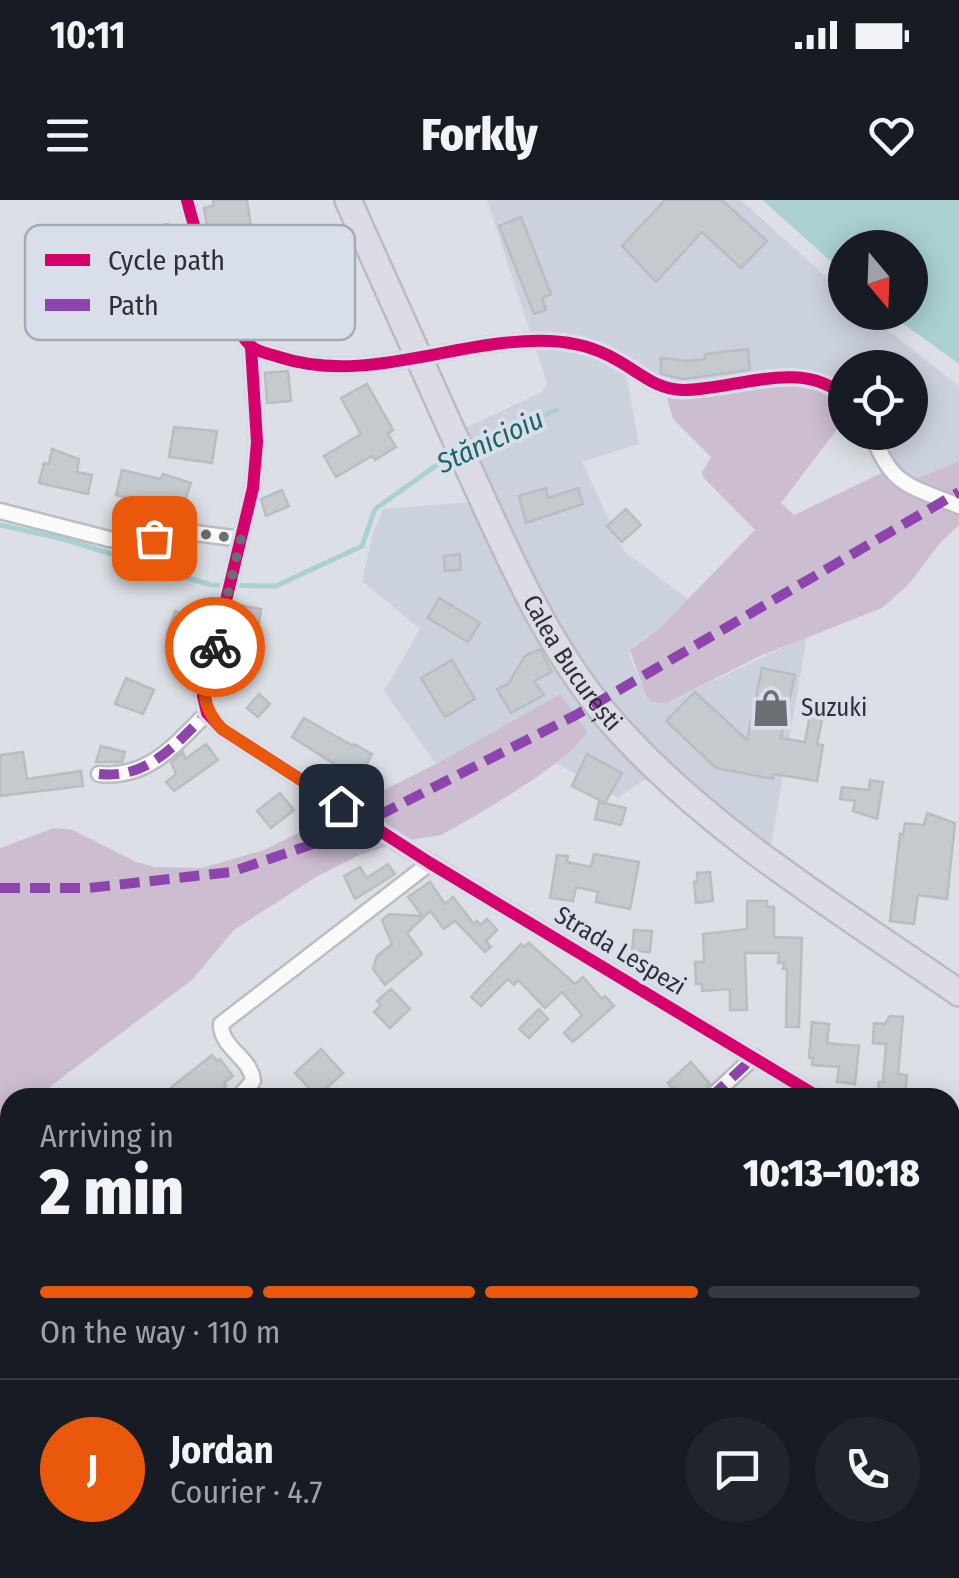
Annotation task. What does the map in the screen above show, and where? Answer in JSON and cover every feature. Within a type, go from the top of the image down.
[{"type":"highway","name":"Calea București","points":[[348,200],[506,548],[558,648],[616,727],[723,825],[959,993]]},
{"type":"street","points":[[188,200],[196,225]]},
{"type":"street","points":[[247,340],[251,347],[257,442],[252,488],[203,696],[207,712],[222,729],[341,806]]},
{"type":"street","points":[[251,347],[298,363],[330,366],[394,363],[472,346],[558,342],[612,357],[670,389],[792,378],[828,386]]},
{"type":"street","points":[[878,450],[893,475],[959,506]]},
{"type":"street","points":[[0,511],[109,539],[138,541],[172,530],[241,539]]},
{"type":"street","points":[[99,774],[133,773],[180,741],[207,712]]},
{"type":"street","name":"Strada Lespezi","points":[[396,842],[804,1088]]},
{"type":"street","points":[[247,1088],[253,1081],[252,1072],[224,1040],[221,1024],[430,864]]},
{"type":"street","points":[[721,1088],[754,1057]]},
{"type":"shaded area","points":[[487,200],[741,200],[828,279],[828,330],[888,330],[913,350],[828,350],[828,392],[663,383],[623,358],[639,444],[582,462],[624,551],[689,600],[629,654],[646,696],[667,703],[807,636],[771,846],[676,770],[642,781],[618,798],[556,763],[583,740],[560,694],[436,764],[384,691],[420,629],[362,581],[383,509],[497,500],[465,428],[542,392],[547,383]]},
{"type":"shaded area","points":[[928,362],[959,386],[959,461],[918,478],[894,467],[887,450],[928,450]]},
{"type":"shaded area","points":[[783,375],[826,377],[828,441],[781,503],[794,515],[894,467],[918,478],[959,461],[959,525],[909,584],[882,608],[760,656],[667,703],[652,702],[646,696],[630,650],[659,629],[755,530],[703,477],[711,457],[673,419],[663,383],[697,387]]},
{"type":"shaded area","points":[[560,694],[587,731],[548,769],[441,835],[359,855],[316,877],[234,930],[192,980],[48,1088],[0,1088],[0,848],[54,828],[73,830],[136,862],[155,867],[202,868],[264,850],[436,764]]},
{"type":"water","points":[[762,200],[959,200],[959,364],[912,330],[928,330],[928,230],[828,230],[828,259]]},
{"type":"pier","points":[[757,200],[762,200],[828,259],[828,264]]},
{"type":"pier","points":[[903,330],[912,330],[959,364],[959,369]]},
{"type":"building","points":[[213,200],[247,200],[251,225],[207,225],[204,208],[213,206]]},
{"type":"building","points":[[665,200],[722,200],[767,241],[741,268],[702,232],[656,282],[622,246]]},
{"type":"building","points":[[521,217],[551,294],[542,298],[546,310],[534,314],[499,226]]},
{"type":"building","points":[[748,349],[750,370],[683,379],[661,374],[661,358],[687,361],[705,359],[705,354]]},
{"type":"building","points":[[288,371],[291,401],[267,403],[265,373]]},
{"type":"building","points":[[367,384],[393,430],[388,434],[396,447],[336,477],[324,456],[361,434],[341,398]]},
{"type":"building","points":[[174,427],[217,431],[212,463],[169,457]]},
{"type":"building","points":[[52,449],[79,459],[77,472],[92,475],[88,494],[39,483]]},
{"type":"building","points":[[122,470],[161,479],[163,474],[191,483],[184,503],[166,498],[163,507],[116,495]]},
{"type":"building","points":[[546,488],[548,498],[578,488],[583,504],[526,523],[519,496]]},
{"type":"building","points":[[282,490],[289,506],[266,516],[261,499]]},
{"type":"building","points":[[626,509],[641,525],[622,542],[607,526]]},
{"type":"building","points":[[460,554],[461,570],[445,571],[444,556]]},
{"type":"building","points":[[439,598],[480,623],[468,642],[428,618]]},
{"type":"building","points":[[238,605],[261,609],[255,649],[232,646]]},
{"type":"building","points":[[175,611],[199,620],[191,642],[167,634]]},
{"type":"building","points":[[540,649],[552,672],[534,681],[544,695],[511,713],[497,689],[508,684],[525,656]]},
{"type":"building","points":[[452,660],[475,699],[445,717],[421,678]]},
{"type":"building","points":[[762,668],[795,675],[781,738],[805,742],[811,709],[824,711],[817,744],[823,745],[817,781],[774,774],[773,779],[716,768],[666,721],[695,692],[747,740]]},
{"type":"building","points":[[126,678],[154,690],[143,714],[115,704]]},
{"type":"building","points":[[259,694],[270,704],[258,717],[247,708]]},
{"type":"building","points":[[304,718],[372,754],[359,780],[292,737]]},
{"type":"building","points":[[206,744],[218,760],[174,791],[166,782],[176,774],[171,762],[183,752],[185,759]]},
{"type":"building","points":[[101,746],[125,752],[122,762],[96,762]]},
{"type":"building","points":[[23,752],[27,779],[81,771],[83,786],[0,796],[0,755]]},
{"type":"building","points":[[587,754],[622,773],[605,803],[572,786]]},
{"type":"building","points":[[870,780],[883,782],[877,819],[853,811],[855,801],[840,799],[842,787],[869,790]]},
{"type":"building","points":[[280,793],[294,810],[271,828],[257,811]]},
{"type":"building","points":[[599,802],[626,808],[621,825],[595,819]]},
{"type":"building","points":[[927,813],[955,823],[947,899],[918,895],[914,924],[890,921],[900,834],[903,835],[905,823],[924,825]]},
{"type":"building","points":[[594,854],[639,862],[630,909],[596,902],[598,892],[576,887],[573,901],[550,898],[557,855],[568,856],[567,862],[591,867]]},
{"type":"building","points":[[388,864],[395,874],[355,899],[344,876],[360,867],[367,878]]},
{"type":"building","points":[[710,872],[713,901],[696,903],[697,873]]},
{"type":"building","points":[[430,882],[445,904],[453,897],[474,924],[477,921],[480,925],[487,919],[497,930],[486,941],[491,947],[485,952],[455,921],[444,929],[430,911],[407,933],[422,954],[385,985],[373,969],[377,956],[392,944],[382,920],[389,914],[422,916],[408,897]]},
{"type":"building","points":[[747,901],[767,901],[767,907],[774,907],[774,937],[802,938],[799,1027],[786,1027],[787,969],[783,969],[784,963],[778,963],[779,953],[745,953],[747,1010],[730,1010],[730,989],[702,991],[702,984],[696,984],[695,962],[704,962],[703,934],[747,929]]},
{"type":"building","points":[[634,930],[652,931],[650,952],[632,951]]},
{"type":"building","points":[[529,943],[575,984],[583,977],[602,999],[605,996],[614,1006],[573,1042],[564,1033],[582,1015],[562,992],[545,1008],[518,980],[514,985],[508,979],[481,1006],[471,997],[521,944],[524,947]]},
{"type":"building","points":[[391,989],[410,1009],[390,1028],[374,1012],[381,1005],[377,1001]]},
{"type":"building","points":[[539,1009],[548,1019],[529,1038],[519,1029]]},
{"type":"building","points":[[890,1016],[903,1017],[898,1074],[907,1075],[906,1088],[878,1088],[879,1082],[883,1082],[886,1044],[873,1043],[874,1023],[885,1024]]},
{"type":"building","points":[[812,1022],[829,1024],[827,1043],[859,1046],[855,1084],[837,1082],[839,1067],[812,1065]]},
{"type":"building","points":[[321,1049],[343,1073],[327,1088],[309,1088],[295,1073]]},
{"type":"building","points":[[212,1055],[233,1076],[222,1088],[171,1088]]},
{"type":"building","points":[[691,1062],[710,1084],[707,1088],[672,1088],[668,1083]]},
{"type":"waterway","name":"Stănicioiu","points":[[469,446],[557,410]]},
{"type":"waterway","name":"Stănicioiu","points":[[0,525],[63,539],[211,585],[276,586],[362,546],[375,509],[455,452]]},
{"type":"tunnel","points":[[341,806],[396,842]]},
{"type":"marked path","points":[[0,888],[89,888],[231,872],[342,834],[576,715],[959,492]]},
{"type":"marked path","points":[[99,774],[132,771],[146,765],[172,748],[207,713]]},
{"type":"marked path","points":[[721,1088],[754,1057]]},
{"type":"cycle path","points":[[187,200],[195,225]]},
{"type":"cycle path","points":[[246,340],[264,353],[312,364],[346,366],[516,342],[558,342],[600,352],[673,389],[703,389],[789,377],[828,385]]},
{"type":"cycle path","points":[[251,347],[257,442],[253,488],[203,696],[207,713],[222,729],[430,863],[803,1088]]},
{"type":"way so far","points":[[154,538],[172,530],[241,539],[215,647]]},
{"type":"place","name":"Suzuki","points":[[771,708]]},
{"type":"route","points":[[215,647],[203,696],[207,712],[222,729],[341,806]]}]
